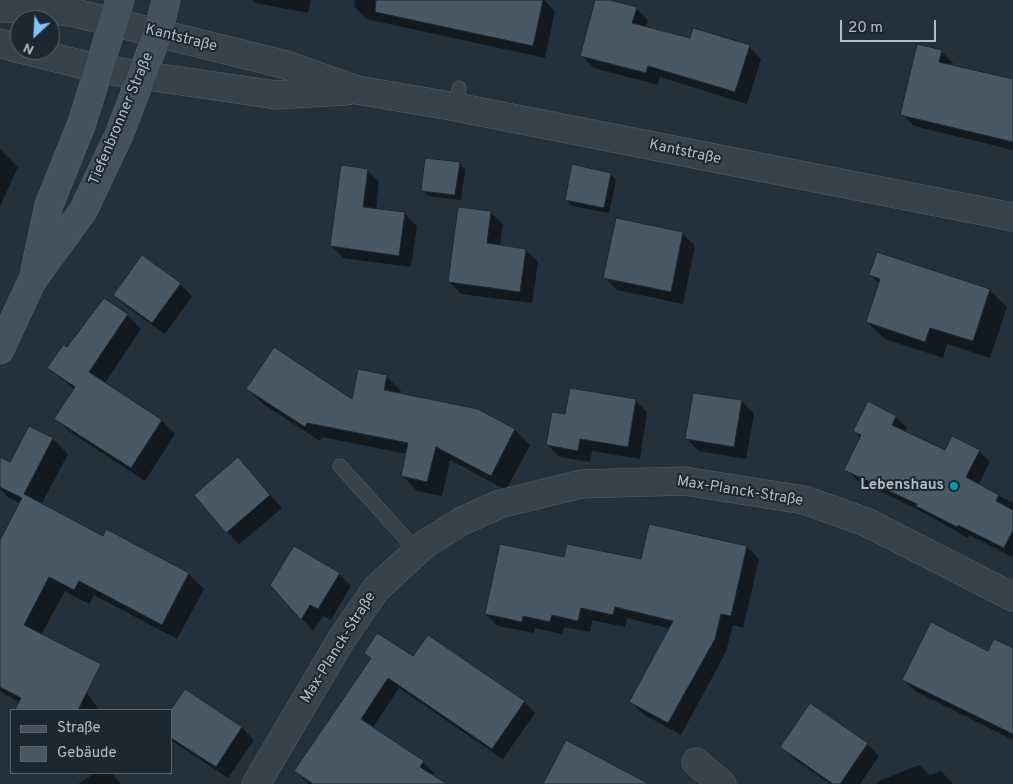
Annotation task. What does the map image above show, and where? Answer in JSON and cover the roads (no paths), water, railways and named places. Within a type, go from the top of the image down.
[{"type":"street","name":"Tiefenbronner Straße","points":[[0,350],[32,282],[83,211],[120,135],[158,33],[166,0]]},
{"type":"street","name":"Kantstraße","points":[[0,8],[71,12],[117,11],[158,33],[283,64],[357,90]]},
{"type":"street","name":"Tiefenbronner Straße","points":[[32,282],[50,205],[100,69],[117,11]]},
{"type":"street","name":"Kantstraße","points":[[60,59],[100,69],[276,96],[357,90],[458,98],[942,196],[1013,217]]},
{"type":"street","name":"Max-Planck-Straße","points":[[256,784],[341,640],[371,596],[417,551],[462,521],[500,504],[581,484],[684,481],[804,500],[866,522],[1013,597]]},
{"type":"street","points":[[696,762],[722,784]]},
{"type":"lane","points":[[340,466],[365,502],[417,551]]},
{"type":"place","name":"Lebenshaus","points":[[954,486]]}]
